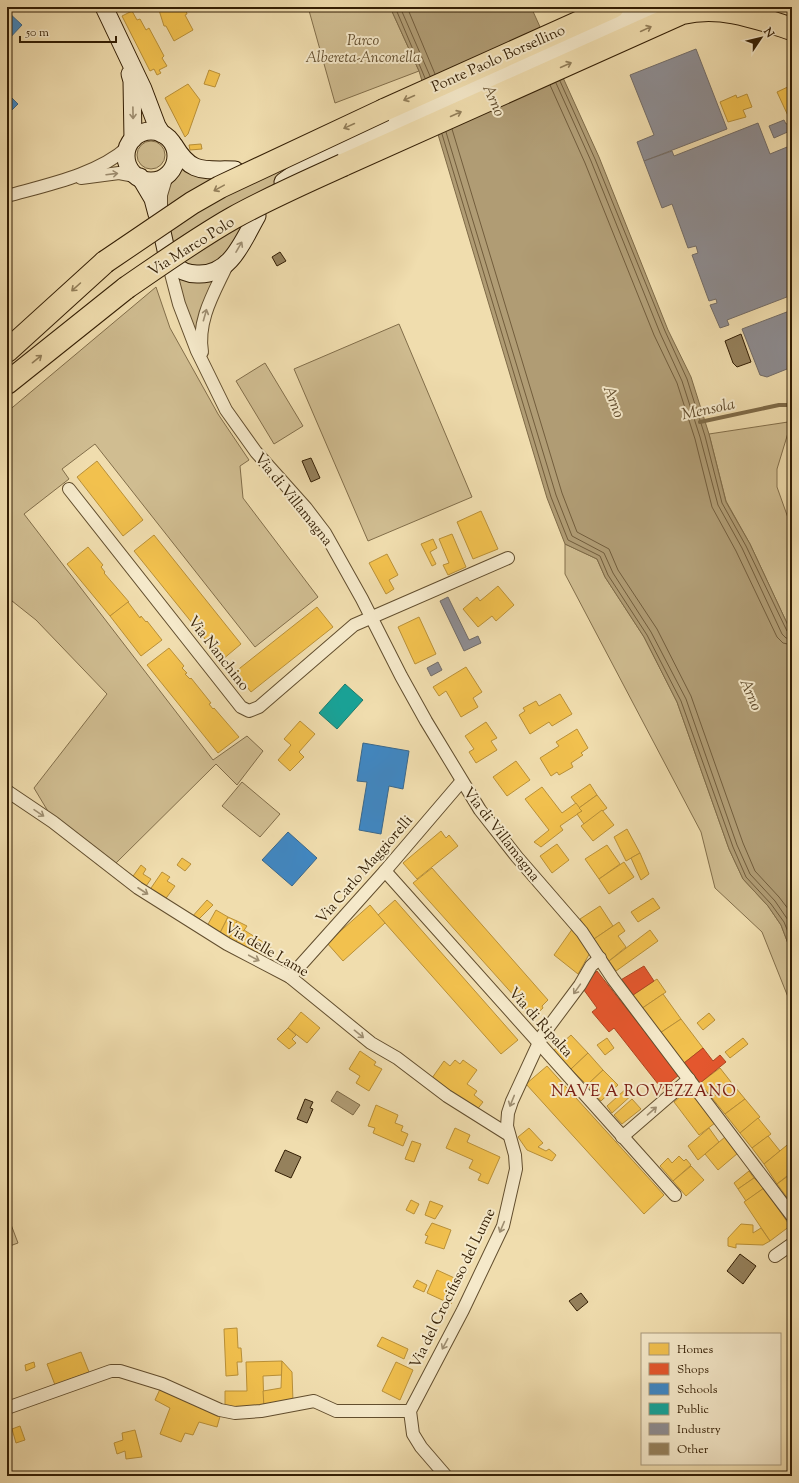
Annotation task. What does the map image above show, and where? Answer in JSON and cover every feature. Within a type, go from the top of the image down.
[{"type":"highway","name":"Ponte Paolo Borsellino","points":[[7,351],[105,262],[192,203],[220,186],[613,7]]},
{"type":"highway","name":"Via Marco Polo","points":[[7,383],[126,288],[168,258],[232,219],[296,186],[682,13],[702,10],[723,10],[741,13],[792,30]]},
{"type":"street","points":[[104,7],[143,89],[157,126],[182,160],[194,168],[235,170]]},
{"type":"street","points":[[280,174],[652,7]]},
{"type":"street","points":[[117,34],[132,81],[131,143],[127,154],[129,166],[140,177],[153,199],[159,213]]},
{"type":"street","points":[[7,196],[60,181],[110,162],[147,131],[168,139]]},
{"type":"street","points":[[159,213],[161,195],[167,175],[175,161],[168,139]]},
{"type":"street","points":[[60,181],[115,174],[152,180],[167,175]]},
{"type":"street","points":[[167,251],[177,268],[186,273],[200,274],[212,272],[227,265],[257,216]]},
{"type":"street","name":"Via di Villamagna","points":[[167,251],[179,304],[203,365],[216,393],[230,416],[256,452],[306,508],[325,534],[372,618],[401,676],[462,782],[487,819],[582,932],[613,979],[792,1216]]},
{"type":"street","name":"Via di Villamagna","points":[[216,393],[202,356],[201,333],[207,308],[227,265]]},
{"type":"street","name":"Via Nanchino","points":[[69,489],[245,710],[255,710],[354,625],[372,618]]},
{"type":"street","points":[[372,618],[508,558]]},
{"type":"street","name":"Via Carlo Maggiorelli","points":[[290,977],[462,782]]},
{"type":"street","name":"Via delle Lame","points":[[7,791],[53,822],[138,888],[220,940],[290,977],[371,1043],[397,1058],[447,1096],[509,1135]]},
{"type":"street","name":"Via di Ripalta","points":[[385,871],[622,1137],[675,1194]]},
{"type":"street","name":"Via del Crocifisso del Lume","points":[[410,1411],[503,1226],[516,1169],[515,1155],[507,1123],[510,1109],[542,1036],[577,989],[591,966],[600,958]]},
{"type":"street","points":[[622,1137],[689,1079]]},
{"type":"street","points":[[775,1256],[792,1244]]},
{"type":"street","points":[[7,1408],[111,1371],[120,1371],[162,1384],[220,1410],[235,1413],[261,1411],[314,1401],[336,1411],[410,1411],[413,1434],[421,1447],[446,1476]]},
{"type":"green space","name":"Parco Albereta-Anconella","points":[[308,7],[390,7],[419,71],[335,103]]},
{"type":"green space","points":[[151,141],[161,145],[165,155],[161,165],[151,169],[141,165],[137,155],[141,145]]},
{"type":"green space","points":[[181,166],[282,169],[284,171],[282,178],[271,186],[231,253],[199,271],[175,259],[164,200],[166,185],[176,176]]},
{"type":"green space","points":[[173,272],[219,274],[202,309],[197,332],[185,309]]},
{"type":"green space","points":[[156,287],[170,328],[218,414],[249,460],[240,466],[243,498],[318,597],[255,647],[95,444],[62,469],[69,479],[24,514],[213,760],[247,736],[263,751],[237,785],[216,764],[115,864],[49,813],[34,788],[107,694],[36,620],[7,597],[7,412]]},
{"type":"green space","points":[[399,324],[472,497],[368,541],[294,369]]},
{"type":"green space","points":[[265,363],[303,426],[274,444],[236,381]]},
{"type":"green space","points":[[788,422],[788,433],[777,469],[777,487],[792,529],[792,634],[750,544],[726,501],[709,434]]},
{"type":"green space","points":[[565,544],[597,559],[605,577],[644,637],[677,702],[729,849],[743,879],[768,906],[781,925],[792,954],[792,1007],[762,932],[715,888],[701,832],[565,574]]},
{"type":"green space","points":[[242,782],[280,814],[260,837],[222,806]]},
{"type":"green space","points":[[7,1214],[18,1243],[7,1247]]},
{"type":"water","name":"Arno","points":[[390,7],[531,7],[599,157],[668,330],[691,377],[709,434],[726,502],[750,544],[792,634],[792,954],[781,925],[768,906],[743,879],[729,849],[677,702],[644,637],[605,577],[597,559],[565,544],[547,498],[419,71]]},
{"type":"water","points":[[337,1091],[360,1105],[353,1115],[331,1101]]},
{"type":"building: Homes","points":[[158,7],[185,7],[187,14],[185,15],[193,30],[174,41],[166,26],[164,26]]},
{"type":"building: Homes","points":[[132,11],[137,20],[140,19],[146,30],[149,28],[164,56],[162,58],[167,66],[159,70],[161,73],[157,75],[154,69],[150,71],[122,16]]},
{"type":"building: Homes","points":[[209,70],[220,74],[215,87],[204,84]]},
{"type":"building: Homes","points":[[188,84],[200,100],[188,134],[185,137],[165,98]]},
{"type":"building: Homes","points":[[792,85],[792,119],[790,120],[777,92]]},
{"type":"building: Homes","points":[[747,94],[752,107],[743,110],[746,117],[728,122],[720,102],[736,95],[737,98]]},
{"type":"building: Homes","points":[[201,144],[202,149],[190,150],[189,145]]},
{"type":"building: Homes","points":[[97,461],[143,520],[123,536],[77,477]]},
{"type":"building: Homes","points":[[481,511],[498,549],[473,559],[457,522]]},
{"type":"building: Homes","points":[[452,534],[466,567],[448,575],[443,565],[449,563],[439,539]]},
{"type":"building: Homes","points":[[154,535],[241,644],[222,660],[134,551]]},
{"type":"building: Homes","points":[[433,539],[437,548],[430,552],[436,564],[432,566],[421,544]]},
{"type":"building: Homes","points":[[88,547],[103,565],[101,567],[105,572],[104,573],[129,602],[110,616],[67,564]]},
{"type":"building: Homes","points":[[387,554],[398,575],[389,580],[394,589],[386,594],[369,563]]},
{"type":"building: Homes","points":[[498,586],[514,605],[496,621],[492,616],[478,627],[463,609],[477,597],[480,601]]},
{"type":"building: Homes","points":[[128,602],[140,618],[141,616],[146,622],[147,621],[162,640],[141,656],[110,616]]},
{"type":"building: Homes","points":[[317,607],[333,627],[251,692],[235,672]]},
{"type":"building: Homes","points":[[419,617],[436,654],[415,664],[398,627]]},
{"type":"building: Homes","points":[[169,648],[184,666],[182,668],[187,673],[185,674],[190,679],[191,678],[211,703],[209,704],[213,709],[214,708],[239,737],[218,753],[147,665]]},
{"type":"building: Homes","points":[[466,667],[482,692],[473,698],[478,707],[461,717],[446,691],[439,696],[433,687]]},
{"type":"building: Homes","points":[[560,694],[572,714],[552,726],[549,722],[530,734],[519,715],[525,711],[523,708],[536,701],[539,706]]},
{"type":"building: Homes","points":[[300,721],[315,734],[299,752],[304,757],[290,771],[278,760],[291,745],[284,739]]},
{"type":"building: Homes","points":[[486,722],[497,738],[491,741],[497,750],[476,763],[469,752],[474,749],[465,736]]},
{"type":"building: Homes","points":[[577,729],[588,748],[581,753],[583,755],[571,763],[573,767],[559,775],[557,772],[551,776],[540,758],[559,746],[556,742]]},
{"type":"building: Homes","points":[[516,761],[530,780],[507,796],[493,777]]},
{"type":"building: Homes","points":[[590,784],[597,795],[579,808],[571,797]]},
{"type":"building: Homes","points":[[542,787],[562,813],[576,803],[582,811],[560,826],[563,830],[541,847],[534,842],[549,830],[525,799]]},
{"type":"building: Homes","points":[[597,795],[607,808],[584,824],[577,814],[582,811],[579,808]]},
{"type":"building: Homes","points":[[602,810],[614,825],[593,841],[581,826]]},
{"type":"building: Homes","points":[[627,829],[640,853],[626,861],[614,837]]},
{"type":"building: Homes","points":[[441,831],[446,838],[449,835],[458,846],[417,879],[403,863]]},
{"type":"building: Homes","points":[[557,844],[569,860],[552,873],[540,856]]},
{"type":"building: Homes","points":[[607,845],[620,864],[599,879],[585,859]]},
{"type":"building: Homes","points":[[640,853],[649,874],[641,880],[631,858]]},
{"type":"building: Homes","points":[[182,858],[191,864],[185,871],[177,865]]},
{"type":"building: Homes","points":[[624,862],[634,877],[609,894],[599,879]]},
{"type":"building: Homes","points":[[141,865],[146,869],[143,874],[151,879],[144,889],[131,879]]},
{"type":"building: Homes","points":[[432,868],[548,1000],[542,1006],[543,1008],[533,1017],[413,883]]},
{"type":"building: Homes","points":[[162,872],[170,877],[167,881],[175,886],[164,901],[149,891]]},
{"type":"building: Homes","points":[[653,898],[660,908],[638,922],[631,912]]},
{"type":"building: Homes","points":[[207,900],[213,905],[197,921],[191,918]]},
{"type":"building: Homes","points":[[395,900],[518,1040],[501,1054],[378,915]]},
{"type":"building: Homes","points":[[370,905],[385,923],[343,961],[327,943]]},
{"type":"building: Homes","points":[[600,906],[613,926],[594,939],[580,919]]},
{"type":"building: Homes","points":[[216,910],[228,917],[220,933],[207,926]]},
{"type":"building: Homes","points":[[228,917],[237,921],[229,938],[220,933]]},
{"type":"building: Homes","points":[[237,921],[247,926],[236,942],[229,938]]},
{"type":"building: Homes","points":[[619,922],[625,931],[618,936],[626,947],[609,961],[594,939]]},
{"type":"building: Homes","points":[[573,928],[591,951],[578,974],[554,955]]},
{"type":"building: Homes","points":[[244,930],[271,947],[265,956],[236,942]]},
{"type":"building: Homes","points":[[650,930],[658,941],[616,971],[609,961]]},
{"type":"building: Homes","points":[[657,979],[666,992],[641,1009],[630,997]]},
{"type":"building: Homes","points":[[663,994],[681,1019],[660,1033],[641,1009]]},
{"type":"building: Homes","points":[[301,1012],[320,1028],[307,1043],[288,1028]]},
{"type":"building: Homes","points":[[709,1013],[715,1020],[703,1030],[697,1023]]},
{"type":"building: Homes","points":[[681,1019],[703,1048],[684,1063],[660,1033]]},
{"type":"building: Homes","points":[[288,1028],[296,1035],[292,1039],[296,1043],[289,1049],[277,1039]]},
{"type":"building: Homes","points":[[571,1035],[588,1053],[571,1069],[553,1051]]},
{"type":"building: Homes","points":[[607,1038],[614,1048],[605,1055],[597,1045]]},
{"type":"building: Homes","points":[[743,1038],[748,1044],[730,1058],[725,1052]]},
{"type":"building: Homes","points":[[360,1051],[376,1062],[374,1065],[382,1069],[369,1091],[356,1083],[360,1076],[349,1069]]},
{"type":"building: Homes","points":[[588,1053],[603,1070],[587,1085],[571,1069]]},
{"type":"building: Homes","points":[[455,1060],[460,1064],[463,1060],[477,1070],[467,1084],[477,1091],[474,1095],[483,1102],[476,1111],[432,1078],[444,1061],[450,1066]]},
{"type":"building: Homes","points":[[547,1066],[664,1195],[644,1214],[526,1084]]},
{"type":"building: Homes","points":[[720,1068],[731,1082],[712,1098],[700,1083]]},
{"type":"building: Homes","points":[[603,1070],[618,1085],[601,1101],[587,1085]]},
{"type":"building: Homes","points":[[731,1082],[745,1099],[725,1114],[712,1098]]},
{"type":"building: Homes","points":[[628,1087],[634,1093],[612,1113],[607,1106]]},
{"type":"building: Homes","points":[[689,1089],[715,1123],[699,1135],[674,1102]]},
{"type":"building: Homes","points":[[632,1099],[641,1109],[622,1124],[614,1115]]},
{"type":"building: Homes","points":[[745,1099],[760,1117],[740,1133],[725,1114]]},
{"type":"building: Homes","points":[[376,1105],[398,1115],[395,1123],[403,1126],[401,1131],[408,1134],[403,1146],[373,1133],[375,1128],[368,1126]]},
{"type":"building: Homes","points":[[758,1118],[771,1134],[752,1148],[740,1133]]},
{"type":"building: Homes","points":[[455,1128],[470,1135],[467,1142],[500,1157],[488,1184],[478,1180],[481,1174],[469,1168],[473,1160],[446,1148]]},
{"type":"building: Homes","points":[[529,1128],[543,1143],[538,1147],[546,1151],[549,1149],[556,1155],[552,1161],[527,1150],[518,1137]]},
{"type":"building: Homes","points":[[709,1128],[719,1142],[698,1160],[688,1146]]},
{"type":"building: Homes","points":[[768,1136],[780,1151],[764,1164],[752,1148]]},
{"type":"building: Homes","points":[[725,1137],[738,1153],[718,1170],[705,1154]]},
{"type":"building: Homes","points":[[412,1141],[421,1144],[414,1162],[405,1159]]},
{"type":"building: Homes","points":[[792,1141],[792,1172],[777,1184],[764,1164]]},
{"type":"building: Homes","points":[[679,1156],[684,1161],[686,1159],[691,1165],[673,1181],[660,1166],[668,1158],[672,1163]]},
{"type":"building: Homes","points":[[691,1166],[704,1180],[686,1196],[673,1181]]},
{"type":"building: Homes","points":[[749,1171],[754,1178],[738,1189],[734,1183]]},
{"type":"building: Homes","points":[[792,1173],[792,1204],[777,1184]]},
{"type":"building: Homes","points":[[754,1178],[764,1188],[746,1201],[738,1189]]},
{"type":"building: Homes","points":[[764,1188],[790,1226],[770,1241],[744,1202]]},
{"type":"building: Homes","points":[[411,1200],[419,1204],[414,1214],[406,1210]]},
{"type":"building: Homes","points":[[430,1201],[443,1206],[435,1219],[425,1215]]},
{"type":"building: Homes","points":[[432,1223],[451,1230],[444,1249],[425,1243],[428,1236],[425,1235]]},
{"type":"building: Homes","points":[[741,1224],[753,1225],[753,1233],[761,1228],[770,1241],[763,1245],[736,1244],[736,1248],[728,1246],[728,1238]]},
{"type":"building: Homes","points":[[437,1270],[461,1281],[451,1304],[427,1293]]},
{"type":"building: Homes","points":[[417,1280],[427,1285],[424,1292],[413,1287]]},
{"type":"building: Homes","points":[[237,1328],[238,1348],[241,1348],[242,1362],[237,1362],[238,1375],[226,1376],[224,1329]]},
{"type":"building: Homes","points":[[382,1337],[408,1349],[404,1359],[377,1346]]},
{"type":"building: Homes","points":[[81,1352],[89,1372],[55,1385],[47,1364]]},
{"type":"building: Homes","points":[[282,1361],[282,1375],[263,1376],[264,1407],[225,1408],[225,1391],[247,1391],[246,1362]]},
{"type":"building: Homes","points":[[282,1361],[292,1372],[293,1402],[264,1407],[263,1391],[281,1388]]},
{"type":"building: Homes","points":[[34,1362],[35,1367],[26,1371],[25,1365]]},
{"type":"building: Homes","points":[[396,1362],[413,1370],[400,1400],[382,1391]]},
{"type":"building: Homes","points":[[161,1387],[221,1413],[217,1427],[199,1422],[193,1435],[185,1433],[181,1442],[160,1434],[170,1408],[155,1400]]},
{"type":"building: Homes","points":[[20,1426],[25,1440],[16,1443],[12,1429]]},
{"type":"building: Homes","points":[[135,1430],[142,1457],[126,1459],[125,1451],[117,1454],[114,1443],[123,1440],[122,1433]]},
{"type":"building: Shops","points":[[644,966],[654,981],[630,997],[619,981]]},
{"type":"building: Shops","points":[[597,971],[679,1075],[662,1089],[614,1028],[609,1032],[592,1012],[597,1008],[581,986]]},
{"type":"building: Shops","points":[[703,1048],[713,1061],[720,1055],[726,1062],[700,1083],[684,1063]]},
{"type":"building: Schools","points":[[7,11],[22,25],[7,41]]},
{"type":"building: Schools","points":[[7,93],[18,104],[7,115]]},
{"type":"building: Schools","points":[[363,743],[409,751],[403,789],[389,786],[381,834],[359,830],[367,782],[357,781]]},
{"type":"building: Schools","points":[[288,832],[317,858],[292,886],[262,860]]},
{"type":"building: Public","points":[[345,684],[363,700],[337,729],[319,713]]},
{"type":"building: Industry","points":[[696,49],[727,129],[644,161],[637,142],[654,135],[630,75]]},
{"type":"building: Industry","points":[[784,120],[786,124],[791,122],[792,130],[774,138],[769,126]]},
{"type":"building: Industry","points":[[758,123],[770,154],[792,145],[792,295],[727,320],[729,325],[720,328],[710,305],[717,303],[716,299],[709,301],[692,255],[698,253],[696,246],[688,248],[672,204],[662,208],[644,161],[672,151],[674,156]]},
{"type":"building: Industry","points":[[792,310],[792,367],[767,377],[760,375],[742,329]]},
{"type":"building: Industry","points":[[448,597],[469,640],[478,636],[481,643],[464,651],[440,601]]},
{"type":"building: Industry","points":[[438,662],[442,670],[431,676],[427,668]]},
{"type":"building: Other","points":[[280,252],[286,261],[277,266],[272,257]]},
{"type":"building: Other","points":[[741,334],[751,362],[737,367],[733,363],[725,341]]},
{"type":"building: Other","points":[[311,458],[320,478],[311,482],[302,461]]},
{"type":"building: Other","points":[[305,1099],[313,1102],[310,1108],[313,1109],[307,1123],[297,1119]]},
{"type":"building: Other","points":[[285,1150],[301,1157],[291,1178],[275,1171]]},
{"type":"building: Other","points":[[740,1254],[756,1266],[743,1284],[727,1271]]},
{"type":"building: Other","points":[[581,1293],[588,1302],[577,1311],[569,1301]]},
{"type":"waterway","name":"Mensola","points":[[700,422],[779,405],[792,405]]},
{"type":"district","name":"NAVE A ROVEZZANO","points":[[644,1090]]}]
